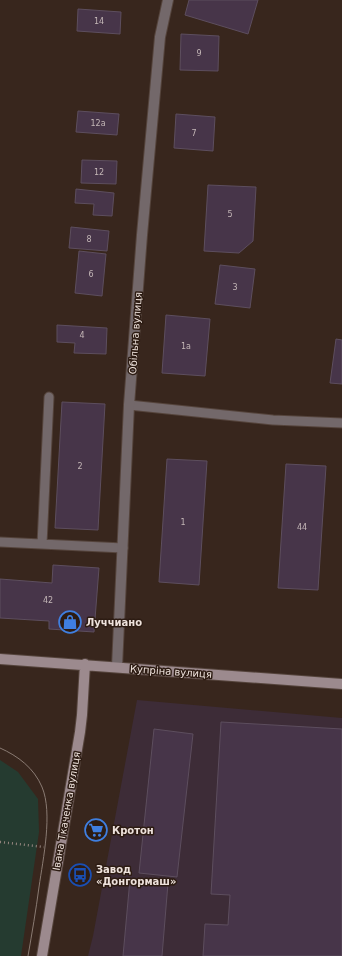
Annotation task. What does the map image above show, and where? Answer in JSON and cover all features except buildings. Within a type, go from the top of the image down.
[{"type":"main road","name":"Купріна вулиця","points":[[0,659],[85,664],[342,684]]},
{"type":"main road","name":"Івана Ткаченка вулиця","points":[[42,956],[80,732],[85,664]]},
{"type":"street","name":"Обільна вулиця","points":[[117,667],[130,405],[142,234],[160,37],[168,0]]},
{"type":"lane","points":[[42,544],[49,397]]},
{"type":"lane","points":[[130,405],[273,420],[342,423]]},
{"type":"lane","points":[[0,542],[122,548]]},
{"type":"path","points":[[0,842],[44,847]]},
{"type":"shaded area","points":[[137,700],[342,718],[342,956],[88,956]]},
{"type":"green space","points":[[0,760],[18,772],[38,799],[39,832],[21,956],[0,956]]},
{"type":"tram line","points":[[0,748],[25,763],[35,774],[42,787],[47,810],[45,850],[28,956]]},
{"type":"place","name":"Луччиано","points":[[70,622]]},
{"type":"place","name":"Кротон","points":[[96,830]]},
{"type":"place","name":"Завод «Донгормаш»","points":[[80,875]]}]
